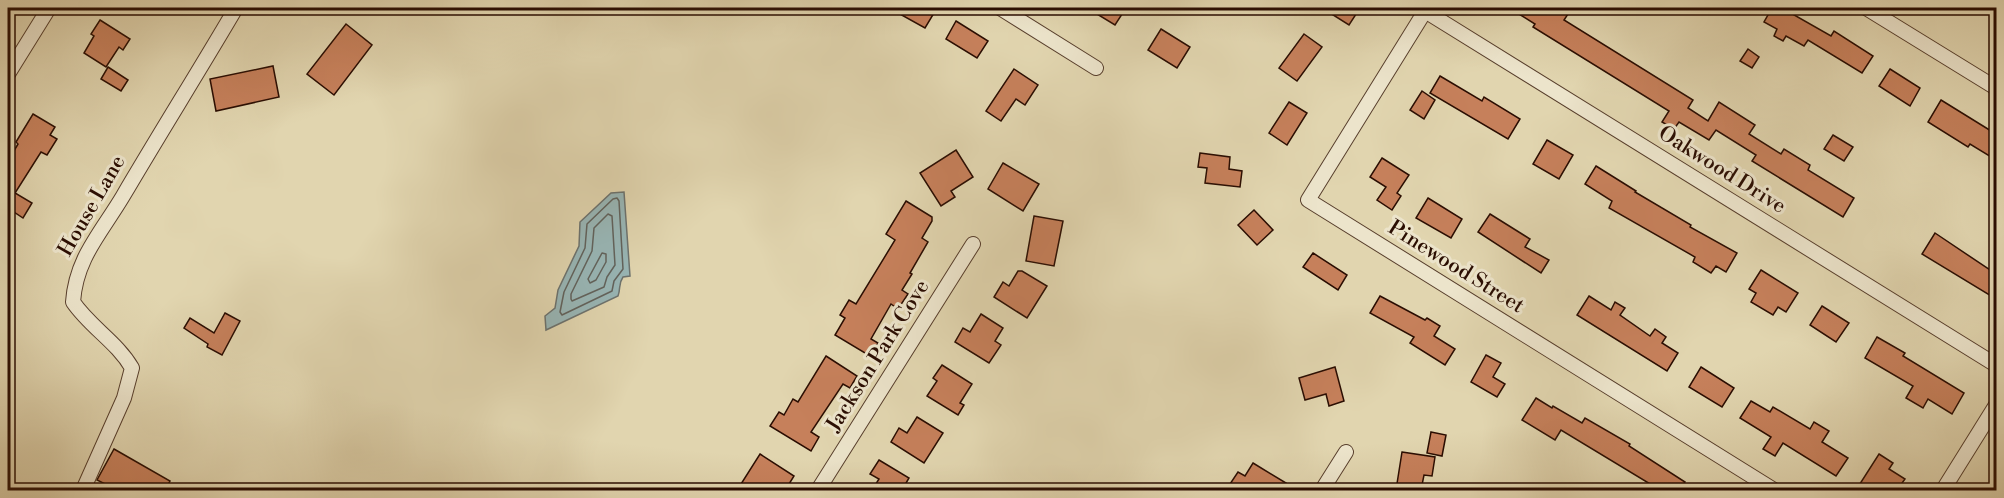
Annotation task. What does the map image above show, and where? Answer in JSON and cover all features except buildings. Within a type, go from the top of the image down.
[{"type":"street","points":[[8,74],[49,8]]},
{"type":"street","name":"House Lane","points":[[83,490],[124,398],[132,368],[126,357],[80,314],[73,302],[77,273],[84,257],[236,8]]},
{"type":"street","points":[[1000,8],[1096,69]]},
{"type":"street","points":[[1866,8],[1996,88]]},
{"type":"street","name":"Oakwood Drive","points":[[1426,9],[1996,365]]},
{"type":"street","name":"Pinewood Street","points":[[1426,9],[1308,200],[1774,490]]},
{"type":"street","name":"Jackson Park Cove","points":[[818,490],[973,244]]},
{"type":"street","points":[[1943,490],[1996,405]]},
{"type":"street","points":[[1322,490],[1346,452]]},
{"type":"water","points":[[624,192],[630,276],[621,279],[618,296],[546,330],[545,316],[555,308],[558,290],[579,246],[580,222],[611,193]]}]
